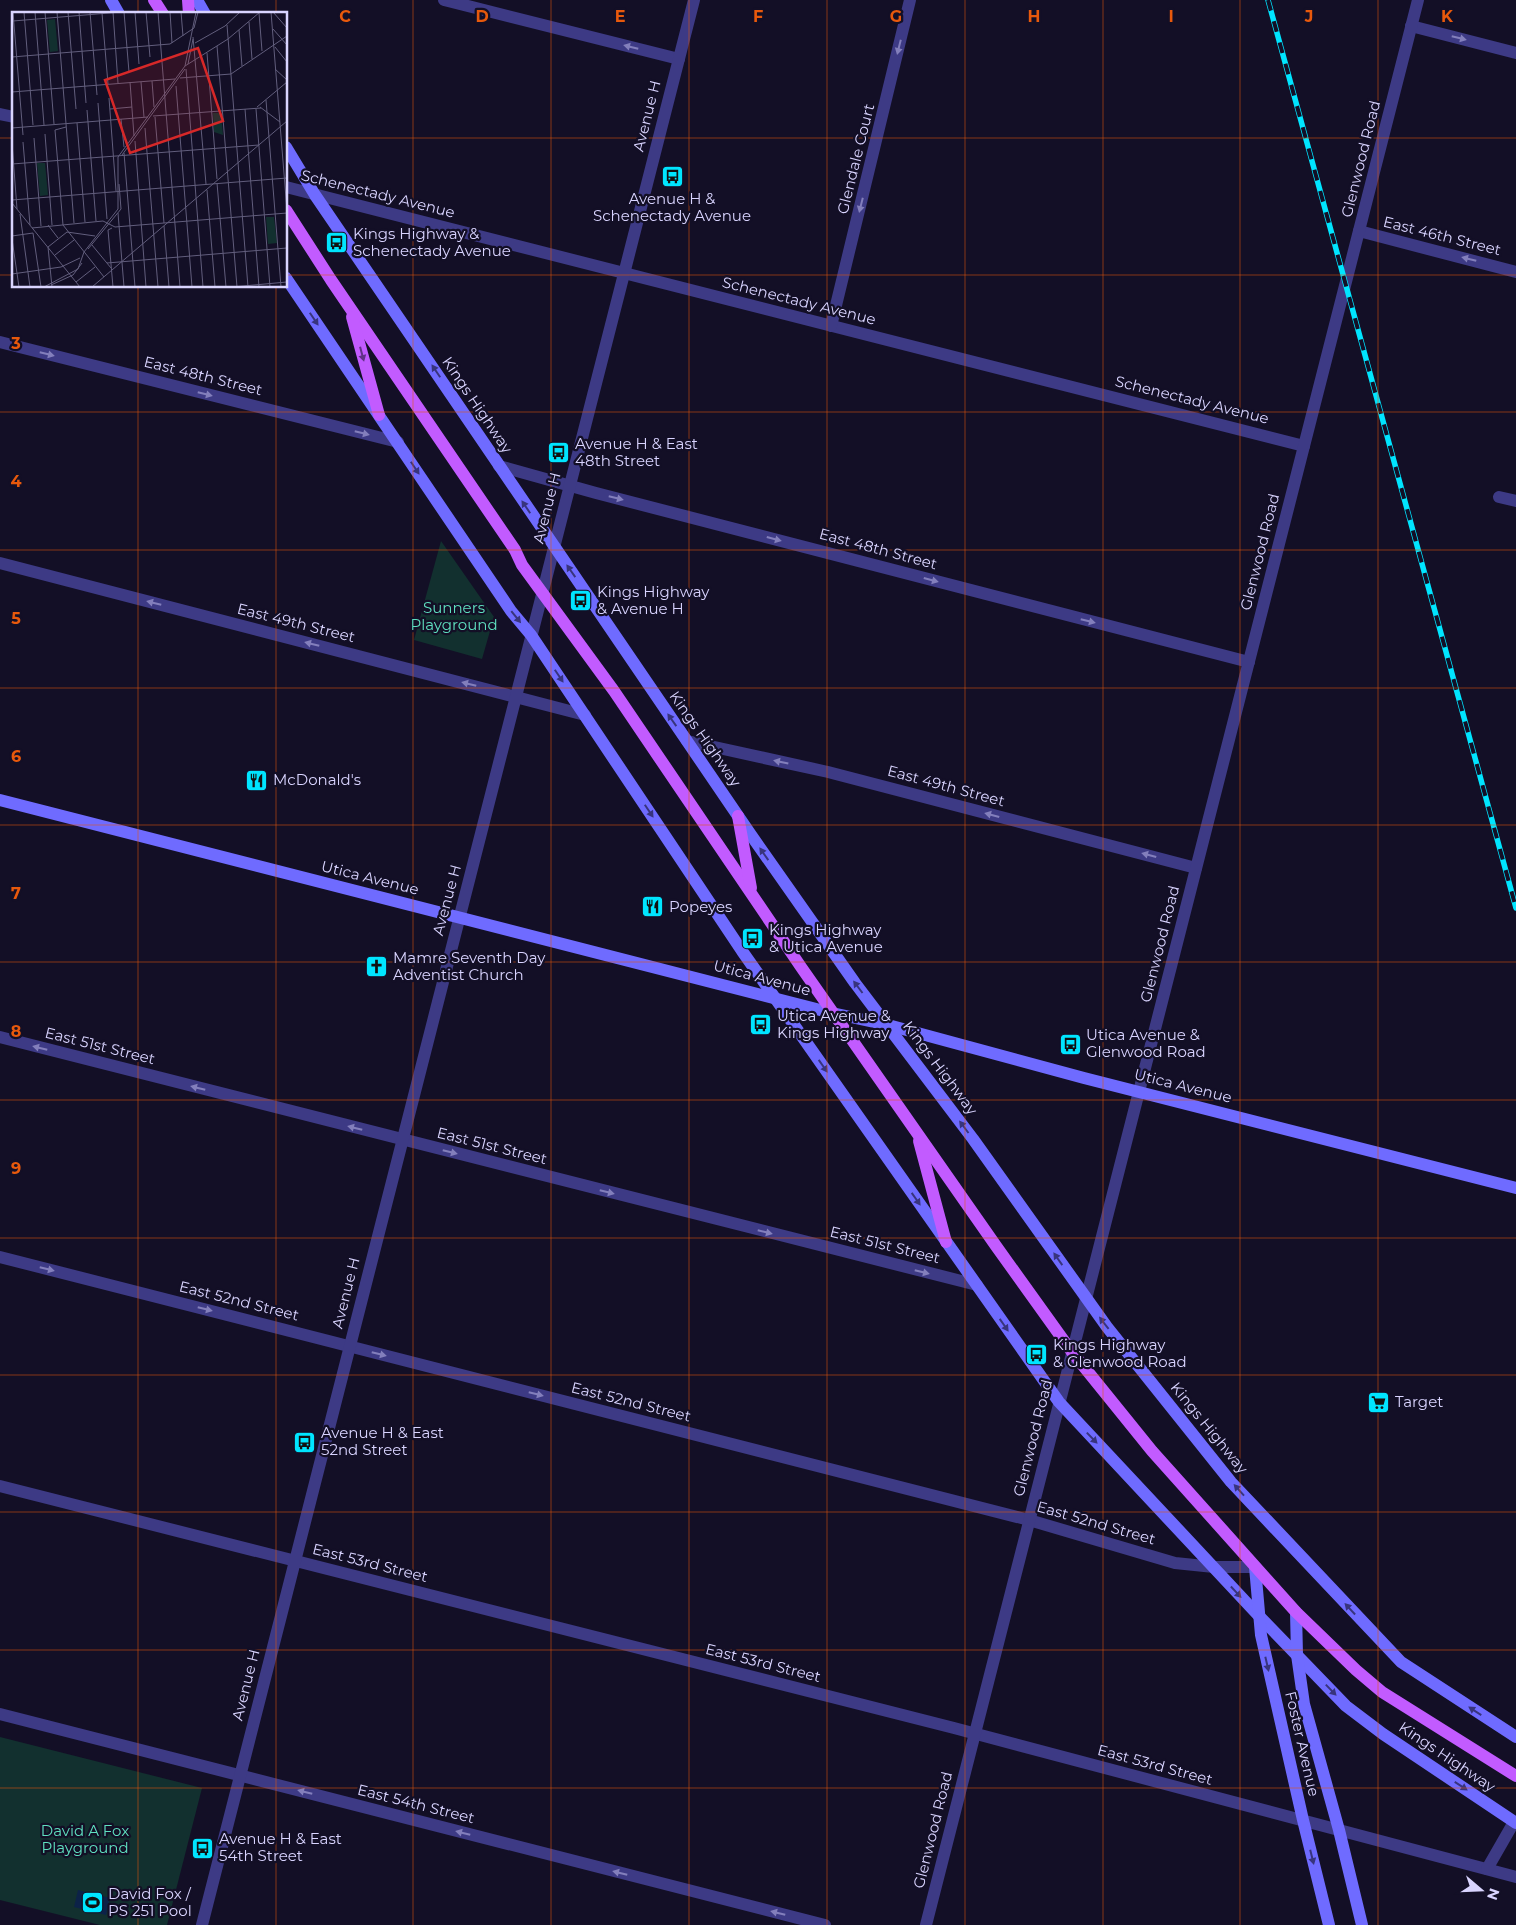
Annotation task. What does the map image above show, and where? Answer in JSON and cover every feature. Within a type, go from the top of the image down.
[{"type":"main road","points":[[154,0],[162,12]]},
{"type":"main road","name":"Kings Highway","points":[[288,213],[514,550],[522,565],[614,691],[832,1013],[1072,1352],[1152,1451],[1255,1567],[1296,1612],[1356,1670],[1382,1692],[1516,1776]]},
{"type":"main road","points":[[350,307],[379,415]]},
{"type":"main road","points":[[738,816],[752,893]]},
{"type":"main road","points":[[916,1131],[946,1242]]},
{"type":"street","points":[[111,0],[118,12]]},
{"type":"street","points":[[197,0],[204,12]]},
{"type":"street","points":[[444,0],[679,59]]},
{"type":"street","name":"Avenue H","points":[[202,1925],[694,0]]},
{"type":"street","name":"Glendale Court","points":[[831,326],[910,0]]},
{"type":"street","name":"Glenwood Road","points":[[926,1925],[1418,0]]},
{"type":"street","points":[[1411,26],[1516,53]]},
{"type":"street","name":"Kings Highway","points":[[288,150],[315,195],[738,816],[855,982],[973,1139],[1086,1299],[1231,1482],[1401,1662],[1516,1738]]},
{"type":"street","name":"Schenectady Avenue","points":[[288,188],[1304,446]]},
{"type":"street","name":"East 46th Street","points":[[1359,231],[1516,272]]},
{"type":"street","name":"Kings Highway","points":[[288,281],[511,611],[531,636],[585,715],[774,998],[1059,1402],[1346,1706],[1383,1734],[1515,1822]]},
{"type":"street","name":"East 48th Street","points":[[0,342],[398,442]]},
{"type":"street","name":"East 48th Street","points":[[499,466],[569,486],[1249,662]]},
{"type":"street","points":[[1499,496],[1516,501]]},
{"type":"street","name":"East 49th Street","points":[[0,563],[585,715]]},
{"type":"street","name":"East 49th Street","points":[[687,741],[828,772],[1196,868]]},
{"type":"street","name":"Utica Avenue","points":[[0,800],[832,1013],[888,1025],[1139,1092],[1516,1188]]},
{"type":"street","name":"East 51st Street","points":[[0,1037],[976,1285]]},
{"type":"street","name":"East 52nd Street","points":[[0,1257],[1029,1520],[1175,1563],[1214,1567],[1255,1567]]},
{"type":"street","name":"East 53rd Street","points":[[0,1486],[974,1735],[1516,1877]]},
{"type":"street","name":"Foster Avenue","points":[[1255,1567],[1261,1635],[1329,1925]]},
{"type":"street","name":"Foster Avenue","points":[[1296,1612],[1297,1655],[1304,1704],[1339,1830],[1362,1925]]},
{"type":"street","name":"East 54th Street","points":[[0,1714],[825,1925]]},
{"type":"street","points":[[1487,1869],[1515,1822]]},
{"type":"green space","name":"Sunners Playground","points":[[441,541],[494,617],[482,659],[414,640]]},
{"type":"green space","name":"David A Fox Playground","points":[[0,1737],[202,1788],[167,1925],[100,1925],[0,1900]]},
{"type":"water","name":"David Fox / PS 251 Pool","points":[[78,1890],[110,1898],[106,1915],[74,1907]]},
{"type":"railway","points":[[1268,0],[1516,908]]},
{"type":"place","name":"Avenue H & Schenectady Avenue","points":[[672,176]]},
{"type":"place","name":"Kings Highway & Schenectady Avenue","points":[[337,243]]},
{"type":"place","name":"Avenue H & East 48th Street","points":[[559,453]]},
{"type":"place","name":"Kings Highway & Avenue H","points":[[581,601]]},
{"type":"place","name":"McDonald's","points":[[257,780]]},
{"type":"place","name":"Popeyes","points":[[653,907]]},
{"type":"place","name":"Kings Highway & Utica Avenue","points":[[753,939]]},
{"type":"place","name":"Mamre Seventh Day Adventist Church","points":[[377,967]]},
{"type":"place","name":"Utica Avenue & Kings Highway","points":[[761,1025]]},
{"type":"place","name":"Utica Avenue & Glenwood Road","points":[[1070,1044]]},
{"type":"place","name":"Kings Highway & Glenwood Road","points":[[1037,1354]]},
{"type":"place","name":"Target","points":[[1379,1402]]},
{"type":"place","name":"Avenue H & East 52nd Street","points":[[305,1442]]},
{"type":"place","name":"Avenue H & East 54th Street","points":[[203,1848]]},
{"type":"place","name":"David Fox / PS 251 Pool","points":[[92,1903]]}]
